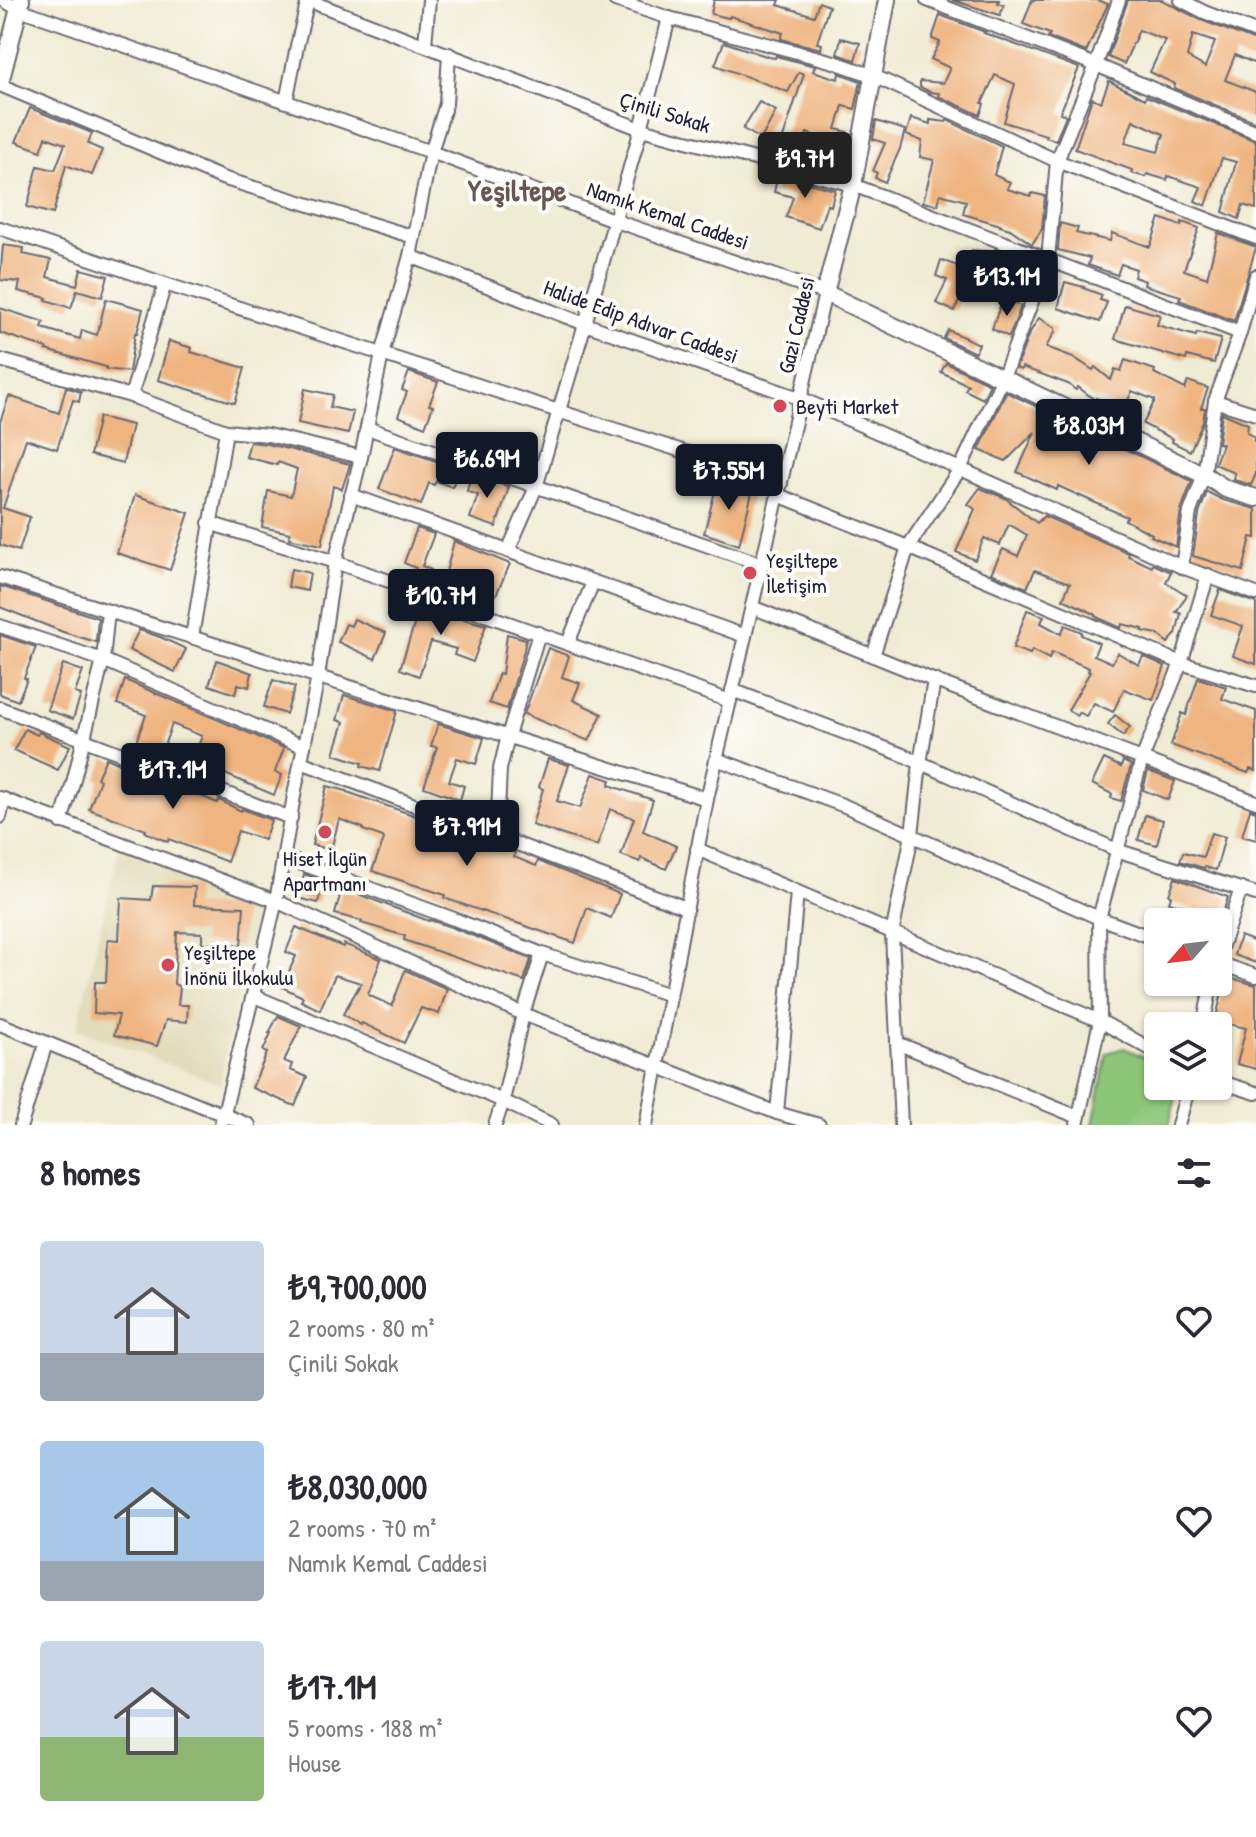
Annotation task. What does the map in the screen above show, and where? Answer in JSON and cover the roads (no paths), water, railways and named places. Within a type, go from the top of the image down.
[{"type":"street","name":"Namık Kemal Caddesi","points":[[3,0],[825,293],[1204,475],[1226,489],[1256,498]]},
{"type":"street","points":[[286,102],[308,0]]},
{"type":"street","name":"Çinili Sokak","points":[[308,0],[641,129],[853,185],[1240,333]]},
{"type":"street","points":[[425,44],[429,0]]},
{"type":"street","points":[[615,0],[655,7],[669,18],[834,62],[874,76],[1057,161],[1256,238]]},
{"type":"street","name":"Gazi Caddesi","points":[[646,1125],[707,799],[853,185],[887,0]]},
{"type":"street","points":[[927,0],[1096,65],[1256,132]]},
{"type":"street","points":[[873,656],[908,547],[960,469],[1003,378],[1048,259],[1057,161],[1119,0]]},
{"type":"street","points":[[1181,0],[1206,6],[1256,32]]},
{"type":"street","points":[[20,5],[0,84],[222,178],[414,237]]},
{"type":"street","points":[[508,551],[536,487],[559,411],[616,221],[669,18]]},
{"type":"street","points":[[222,1120],[276,901],[318,677],[335,562],[382,354],[410,256],[431,152],[446,104],[449,54]]},
{"type":"street","points":[[0,228],[559,411],[779,489],[1181,663],[1256,686]]},
{"type":"street","name":"Halide Edip Adıvar Caddesi","points":[[410,256],[585,324],[802,399],[1182,567],[1256,594]]},
{"type":"street","points":[[1182,567],[1190,512],[1204,475],[1215,401],[1240,333],[1256,276]]},
{"type":"street","points":[[131,396],[165,284]]},
{"type":"street","points":[[0,360],[131,396],[226,431],[268,435],[361,457]]},
{"type":"street","points":[[1215,401],[1256,414]]},
{"type":"street","points":[[367,428],[761,564]]},
{"type":"street","points":[[192,637],[226,431]]},
{"type":"street","points":[[351,495],[745,636]]},
{"type":"street","points":[[209,523],[335,562],[731,696],[920,763],[1119,851],[1256,894]]},
{"type":"street","points":[[897,1043],[1078,1121],[1100,1021],[1099,918],[1142,759],[1181,663],[1208,575]]},
{"type":"street","points":[[0,577],[707,799]]},
{"type":"street","points":[[568,643],[593,582]]},
{"type":"street","points":[[752,607],[934,680],[1256,802]]},
{"type":"street","points":[[61,822],[103,660],[108,611]]},
{"type":"street","points":[[0,626],[103,660],[304,747]]},
{"type":"street","points":[[497,835],[500,769],[539,633]]},
{"type":"street","points":[[901,1125],[892,934],[912,835],[934,680]]},
{"type":"street","points":[[0,708],[291,818]]},
{"type":"street","points":[[716,759],[845,806],[1144,935]]},
{"type":"street","points":[[301,762],[686,908]]},
{"type":"street","points":[[0,817],[2,798],[276,901],[523,1014],[777,1113],[819,1125]]},
{"type":"street","points":[[697,849],[1100,1021],[1144,1045]]},
{"type":"street","points":[[283,857],[542,954],[670,995]]},
{"type":"street","points":[[1232,917],[1241,889]]},
{"type":"street","points":[[777,1113],[797,892]]},
{"type":"street","points":[[495,1125],[523,1014],[542,954]]},
{"type":"street","points":[[1232,966],[1256,976]]},
{"type":"street","points":[[254,996],[503,1101],[552,1125]]},
{"type":"street","points":[[0,1024],[222,1120],[249,1125]]},
{"type":"street","points":[[21,1125],[46,1043]]},
{"type":"street","points":[[1232,1085],[1256,1093]]},
{"type":"street","points":[[1178,1125],[1185,1100]]},
{"type":"place","name":"Beyti Market","points":[[780,406]]},
{"type":"place","name":"Yeşiltepe İletişim","points":[[750,573]]},
{"type":"place","name":"Hiset İlgün Apartmanı","points":[[325,832]]},
{"type":"place","name":"Yeşiltepe İnönü İlkokulu","points":[[168,965]]},
{"type":"district","name":"Yeşiltepe","points":[[517,190]]}]
